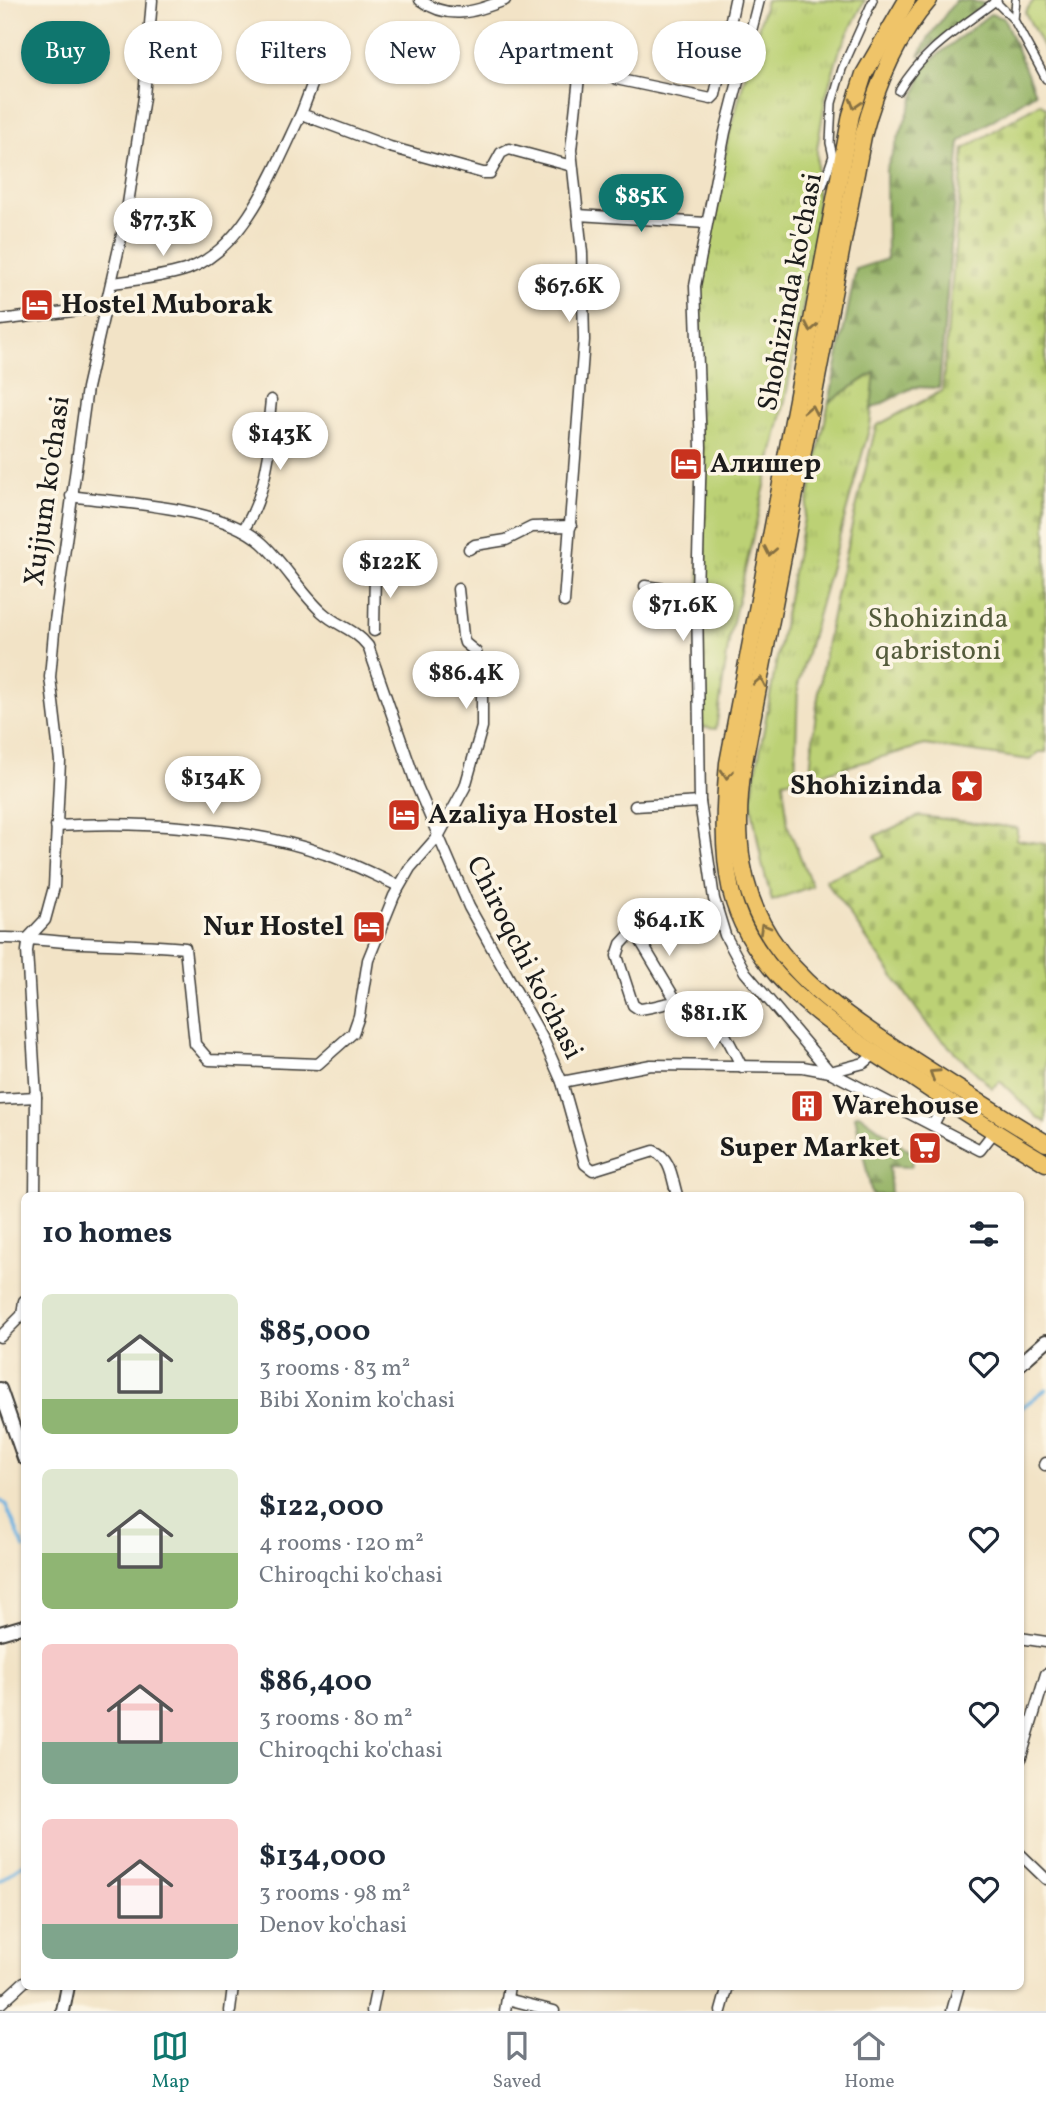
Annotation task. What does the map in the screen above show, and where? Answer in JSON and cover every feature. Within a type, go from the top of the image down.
[{"type":"main road","name":"Shohizinda ko'chasi","points":[[907,0],[864,74],[851,115],[732,739],[724,805],[732,891],[759,950],[800,999],[875,1054],[1046,1163]]},
{"type":"main road","name":"Shohizinda ko'chasi","points":[[929,0],[910,25],[879,79],[863,136],[743,767],[739,803],[741,849],[744,878],[755,912],[785,960],[810,988],[864,1028],[1046,1143]]},
{"type":"street","name":"Xujjum ko'chasi","points":[[29,937],[45,920],[54,887],[60,761],[50,677],[71,496],[87,388],[105,307],[114,284],[144,97],[152,0]]},
{"type":"street","points":[[420,0],[429,6],[459,15],[476,12],[505,0]]},
{"type":"street","points":[[638,84],[711,99],[715,95],[735,0]]},
{"type":"street","points":[[759,0],[725,132],[695,286],[701,447],[697,594],[700,802],[714,899],[725,935],[745,972],[830,1072],[980,1150],[994,1132]]},
{"type":"street","points":[[822,185],[833,156],[830,143],[832,103],[842,69],[873,0]]},
{"type":"street","points":[[1014,20],[1016,0]]},
{"type":"street","points":[[899,91],[914,66],[927,53],[995,1],[1014,20],[1046,79]]},
{"type":"street","points":[[564,602],[584,340],[582,253],[572,166],[573,113],[577,84]]},
{"type":"street","points":[[114,284],[189,268],[220,249],[250,213],[276,171],[312,85]]},
{"type":"street","points":[[301,114],[390,147],[483,173],[490,173],[501,153],[509,149],[572,166]]},
{"type":"street","points":[[578,215],[706,223]]},
{"type":"street","points":[[0,320],[105,307]]},
{"type":"street","points":[[243,530],[256,511],[264,477],[273,430],[268,429],[271,400]]},
{"type":"street","name":"Chiroqchi ko'chasi","points":[[71,496],[206,517],[243,530],[262,543],[320,611],[338,624],[358,633],[368,646],[417,786],[469,907],[544,1041],[562,1082],[651,1066],[803,1068],[830,1072],[864,1063],[875,1054]]},
{"type":"street","points":[[468,550],[475,545],[506,540],[532,527],[570,526]]},
{"type":"street","points":[[374,631],[375,569]]},
{"type":"street","points":[[645,586],[697,594]]},
{"type":"street","points":[[0,938],[29,937],[82,943],[150,944],[185,948],[195,1044],[209,1060],[318,1063],[353,1033],[359,1016],[368,960],[399,886],[439,835],[465,787],[482,727],[482,681],[476,652],[465,643],[463,636],[458,589]]},
{"type":"street","points":[[635,806],[700,802]]},
{"type":"street","points":[[56,826],[150,826],[243,835],[324,853],[399,886]]},
{"type":"street","points":[[677,1002],[635,930],[621,944],[617,956],[629,998],[639,1009],[677,1002],[695,1004],[708,1012],[742,1067]]},
{"type":"street","points":[[29,937],[27,978],[36,1097],[35,1192]]},
{"type":"street","points":[[562,1082],[589,1169],[654,1151],[662,1154],[668,1164],[676,1192]]},
{"type":"street","points":[[0,1100],[36,1097]]},
{"type":"street","points":[[933,1125],[946,1100]]},
{"type":"street","points":[[0,1337],[21,1316]]},
{"type":"street","points":[[1024,1360],[1046,1341]]},
{"type":"street","points":[[0,1389],[21,1449]]},
{"type":"street","points":[[0,1633],[21,1627]]},
{"type":"street","points":[[1024,1639],[1046,1642]]},
{"type":"street","points":[[1024,1747],[1046,1674]]},
{"type":"street","points":[[1024,1858],[1046,1879]]},
{"type":"street","points":[[0,2004],[21,1985]]},
{"type":"street","points":[[63,2011],[67,1990]]},
{"type":"street","points":[[229,2011],[232,1990]]},
{"type":"street","points":[[372,2011],[376,1990]]},
{"type":"street","points":[[505,2011],[508,1990]]},
{"type":"street","points":[[721,2011],[727,1990]]},
{"type":"street","points":[[952,2011],[958,1990]]},
{"type":"street","points":[[507,1999],[554,2011]]},
{"type":"green space","points":[[766,0],[865,0],[840,49],[826,96],[817,149],[817,233],[786,396],[730,634],[716,729],[699,727],[700,297],[727,142],[743,84],[766,84],[766,21],[760,21]]},
{"type":"green space","points":[[956,0],[986,3],[919,56],[929,37]]},
{"type":"green space","points":[[1034,0],[1046,0],[1046,53],[1025,12]]},
{"type":"green space","points":[[990,14],[1004,18],[1035,93],[960,141],[939,388],[914,387],[871,409],[875,372],[829,402],[856,269],[887,259],[886,170],[921,79],[918,78],[929,62]]},
{"type":"green space","name":"Shohizinda qabristoni","points":[[1040,103],[1046,108],[1046,752],[1039,752],[1030,760],[925,745],[810,777],[819,688],[827,644],[876,426],[942,391],[964,149]]},
{"type":"green space","points":[[876,372],[870,426],[798,685],[795,779],[783,781],[788,826],[812,886],[772,901],[762,864],[751,802],[795,561],[829,402]]},
{"type":"green space","points":[[919,816],[1017,828],[1017,840],[1046,844],[1046,1122],[1037,1117],[1000,1081],[992,1088],[930,1028],[825,880],[884,856],[875,836]]},
{"type":"green space","points":[[859,1114],[914,1154],[911,1167],[889,1166],[891,1192],[871,1192],[855,1116]]},
{"type":"waterway","points":[[1024,1406],[1046,1389]]},
{"type":"waterway","points":[[0,1500],[6,1505],[21,1541]]},
{"type":"waterway","points":[[0,1881],[21,1865]]},
{"type":"place","name":"Hostel Muborak","points":[[37,305]]},
{"type":"place","name":"Алишер","points":[[686,464]]},
{"type":"place","name":"Shohizinda","points":[[967,786]]},
{"type":"place","name":"Azaliya Hostel","points":[[404,815]]},
{"type":"place","name":"Nur Hostel","points":[[369,927]]},
{"type":"place","name":"Warehouse","points":[[807,1106]]},
{"type":"place","name":"Super Market","points":[[925,1148]]}]
